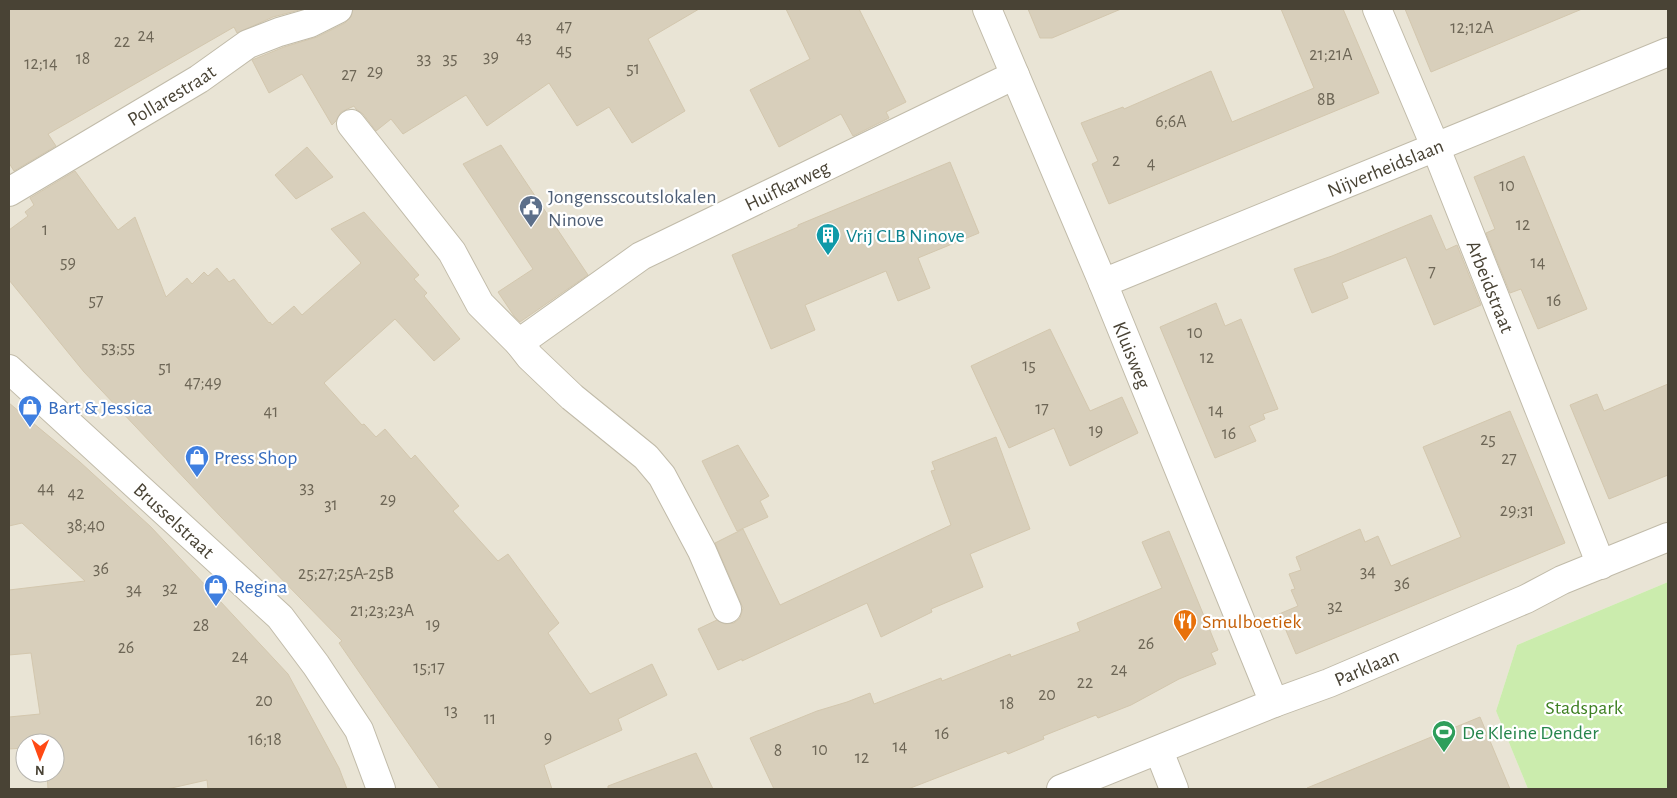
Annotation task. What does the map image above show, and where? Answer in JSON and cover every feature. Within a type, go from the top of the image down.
[{"type":"street","name":"Pollarestraat","points":[[9,192],[199,79],[248,44],[310,23],[338,9]]},
{"type":"street","name":"Kluisweg","points":[[987,9],[1103,283],[1274,703]]},
{"type":"street","name":"Arbeidstraat","points":[[1377,9],[1435,146],[1601,565]]},
{"type":"street","name":"Nijverheidslaan","points":[[1103,283],[1668,52]]},
{"type":"street","name":"Huifkarweg","points":[[519,343],[640,256],[1015,75]]},
{"type":"street","points":[[350,124],[452,252],[480,304],[519,343],[530,357],[572,397],[646,457],[662,476],[702,551],[727,609]]},
{"type":"street","name":"Brusselstraat","points":[[9,369],[280,617],[316,665],[359,730],[381,789]]},
{"type":"street","name":"Parklaan","points":[[1061,789],[1274,703],[1329,683],[1526,599],[1562,580],[1668,537]]},
{"type":"street","points":[[1158,751],[1174,789]]},
{"type":"shaded area","points":[[9,9],[1668,9],[1668,582],[1517,645],[1496,711],[1528,789],[9,789]]},
{"type":"green space","name":"Stadspark","points":[[1668,582],[1668,789],[1528,789],[1496,711],[1517,645]]},
{"type":"building","points":[[9,9],[303,9],[273,17],[237,33],[234,27],[48,134],[56,146],[14,171],[9,163]]},
{"type":"building","points":[[353,9],[699,9],[648,39],[685,111],[632,143],[609,107],[577,126],[549,83],[487,126],[466,95],[403,134],[391,119],[376,131],[354,106],[341,112],[332,125],[302,74],[269,93],[252,60],[284,47],[317,37],[345,23],[351,17]]},
{"type":"building","points":[[786,9],[859,9],[906,102],[886,112],[889,118],[853,136],[841,114],[779,147],[750,90],[810,59]]},
{"type":"building","points":[[1028,9],[1121,9],[1052,38],[1040,38]]},
{"type":"building","points":[[1281,9],[1343,9],[1379,93],[1109,204],[1092,164],[1098,161],[1081,123],[1123,107],[1124,109],[1211,71],[1232,122],[1314,88]]},
{"type":"building","points":[[1405,9],[1582,9],[1431,72]]},
{"type":"building","name":"Jongensscoutslokalen Ninove","points":[[501,145],[588,275],[520,322],[498,292],[533,269],[463,164]]},
{"type":"building","points":[[307,147],[333,177],[296,199],[275,175]]},
{"type":"building","points":[[1524,156],[1587,309],[1538,329],[1521,289],[1510,293],[1486,233],[1495,229],[1474,177]]},
{"type":"building","name":"Vrij CLB Ninove","points":[[950,162],[979,233],[918,258],[930,288],[898,301],[886,271],[805,305],[815,330],[771,349],[732,255],[798,227],[798,225]]},
{"type":"building","points":[[75,171],[118,230],[135,217],[166,297],[187,278],[192,284],[204,272],[208,276],[217,268],[229,282],[234,279],[272,325],[294,306],[302,315],[361,263],[331,229],[364,212],[419,275],[414,279],[427,293],[424,296],[460,339],[434,361],[395,319],[324,383],[362,425],[364,424],[376,437],[385,429],[411,459],[415,455],[459,506],[453,511],[498,561],[508,554],[559,623],[548,633],[590,694],[652,664],[667,695],[618,719],[622,730],[544,765],[552,789],[440,789],[339,643],[342,641],[84,372],[9,280],[9,230],[28,216],[25,212],[34,205],[30,198]]},
{"type":"building","points":[[1431,215],[1446,250],[1457,245],[1481,305],[1434,325],[1406,257],[1342,283],[1348,298],[1312,313],[1294,269],[1332,256]]},
{"type":"building","points":[[1216,303],[1225,326],[1241,319],[1278,409],[1263,414],[1265,419],[1249,426],[1256,441],[1215,458],[1160,327]]},
{"type":"building","points":[[1050,329],[1090,411],[1122,397],[1138,433],[1070,466],[1054,428],[1009,448],[971,366]]},
{"type":"building","points":[[1668,384],[1668,475],[1609,499],[1570,405],[1597,394],[1604,411]]},
{"type":"building","points":[[9,403],[80,462],[151,527],[288,674],[339,768],[347,789],[208,789],[207,780],[167,789],[48,789],[48,783],[65,783],[65,733],[15,733],[15,749],[9,749],[9,717],[40,714],[31,653],[9,655],[9,590],[85,581],[22,523],[9,526]]},
{"type":"building","points":[[1510,411],[1565,543],[1296,654],[1279,614],[1298,606],[1291,590],[1295,589],[1289,574],[1301,570],[1296,557],[1360,529],[1365,542],[1378,536],[1391,566],[1461,537],[1423,447]]},
{"type":"building","points":[[996,437],[1030,529],[970,554],[983,587],[931,609],[932,612],[881,637],[867,603],[742,661],[742,659],[718,670],[698,629],[717,620],[725,624],[734,623],[740,618],[743,608],[715,543],[743,529],[780,605],[951,525],[931,471],[935,470],[932,462]]},
{"type":"building","points":[[738,445],[769,496],[760,501],[768,517],[737,531],[702,461]]},
{"type":"building","points":[[1169,531],[1218,650],[1211,653],[1216,664],[1179,679],[1131,705],[1098,718],[1096,715],[1043,736],[1044,739],[1008,754],[1006,751],[908,789],[774,789],[750,738],[817,711],[870,693],[874,704],[941,678],[942,681],[1010,654],[1011,657],[1080,631],[1077,623],[1162,588],[1142,542]]},
{"type":"building","name":"De Kleine Dender","points":[[1480,717],[1510,789],[1307,789],[1307,788]]},
{"type":"building","points":[[696,753],[713,789],[608,789],[608,786]]},
{"type":"place","name":"Jongensscoutslokalen Ninove","points":[[531,228]]},
{"type":"place","name":"Vrij CLB Ninove","points":[[828,256]]},
{"type":"place","name":"Bart & Jessica","points":[[30,428]]},
{"type":"place","name":"Press Shop","points":[[197,478]]},
{"type":"place","name":"Regina","points":[[216,607]]},
{"type":"place","name":"Smulboetiek","points":[[1185,642]]},
{"type":"place","name":"De Kleine Dender","points":[[1444,753]]}]
